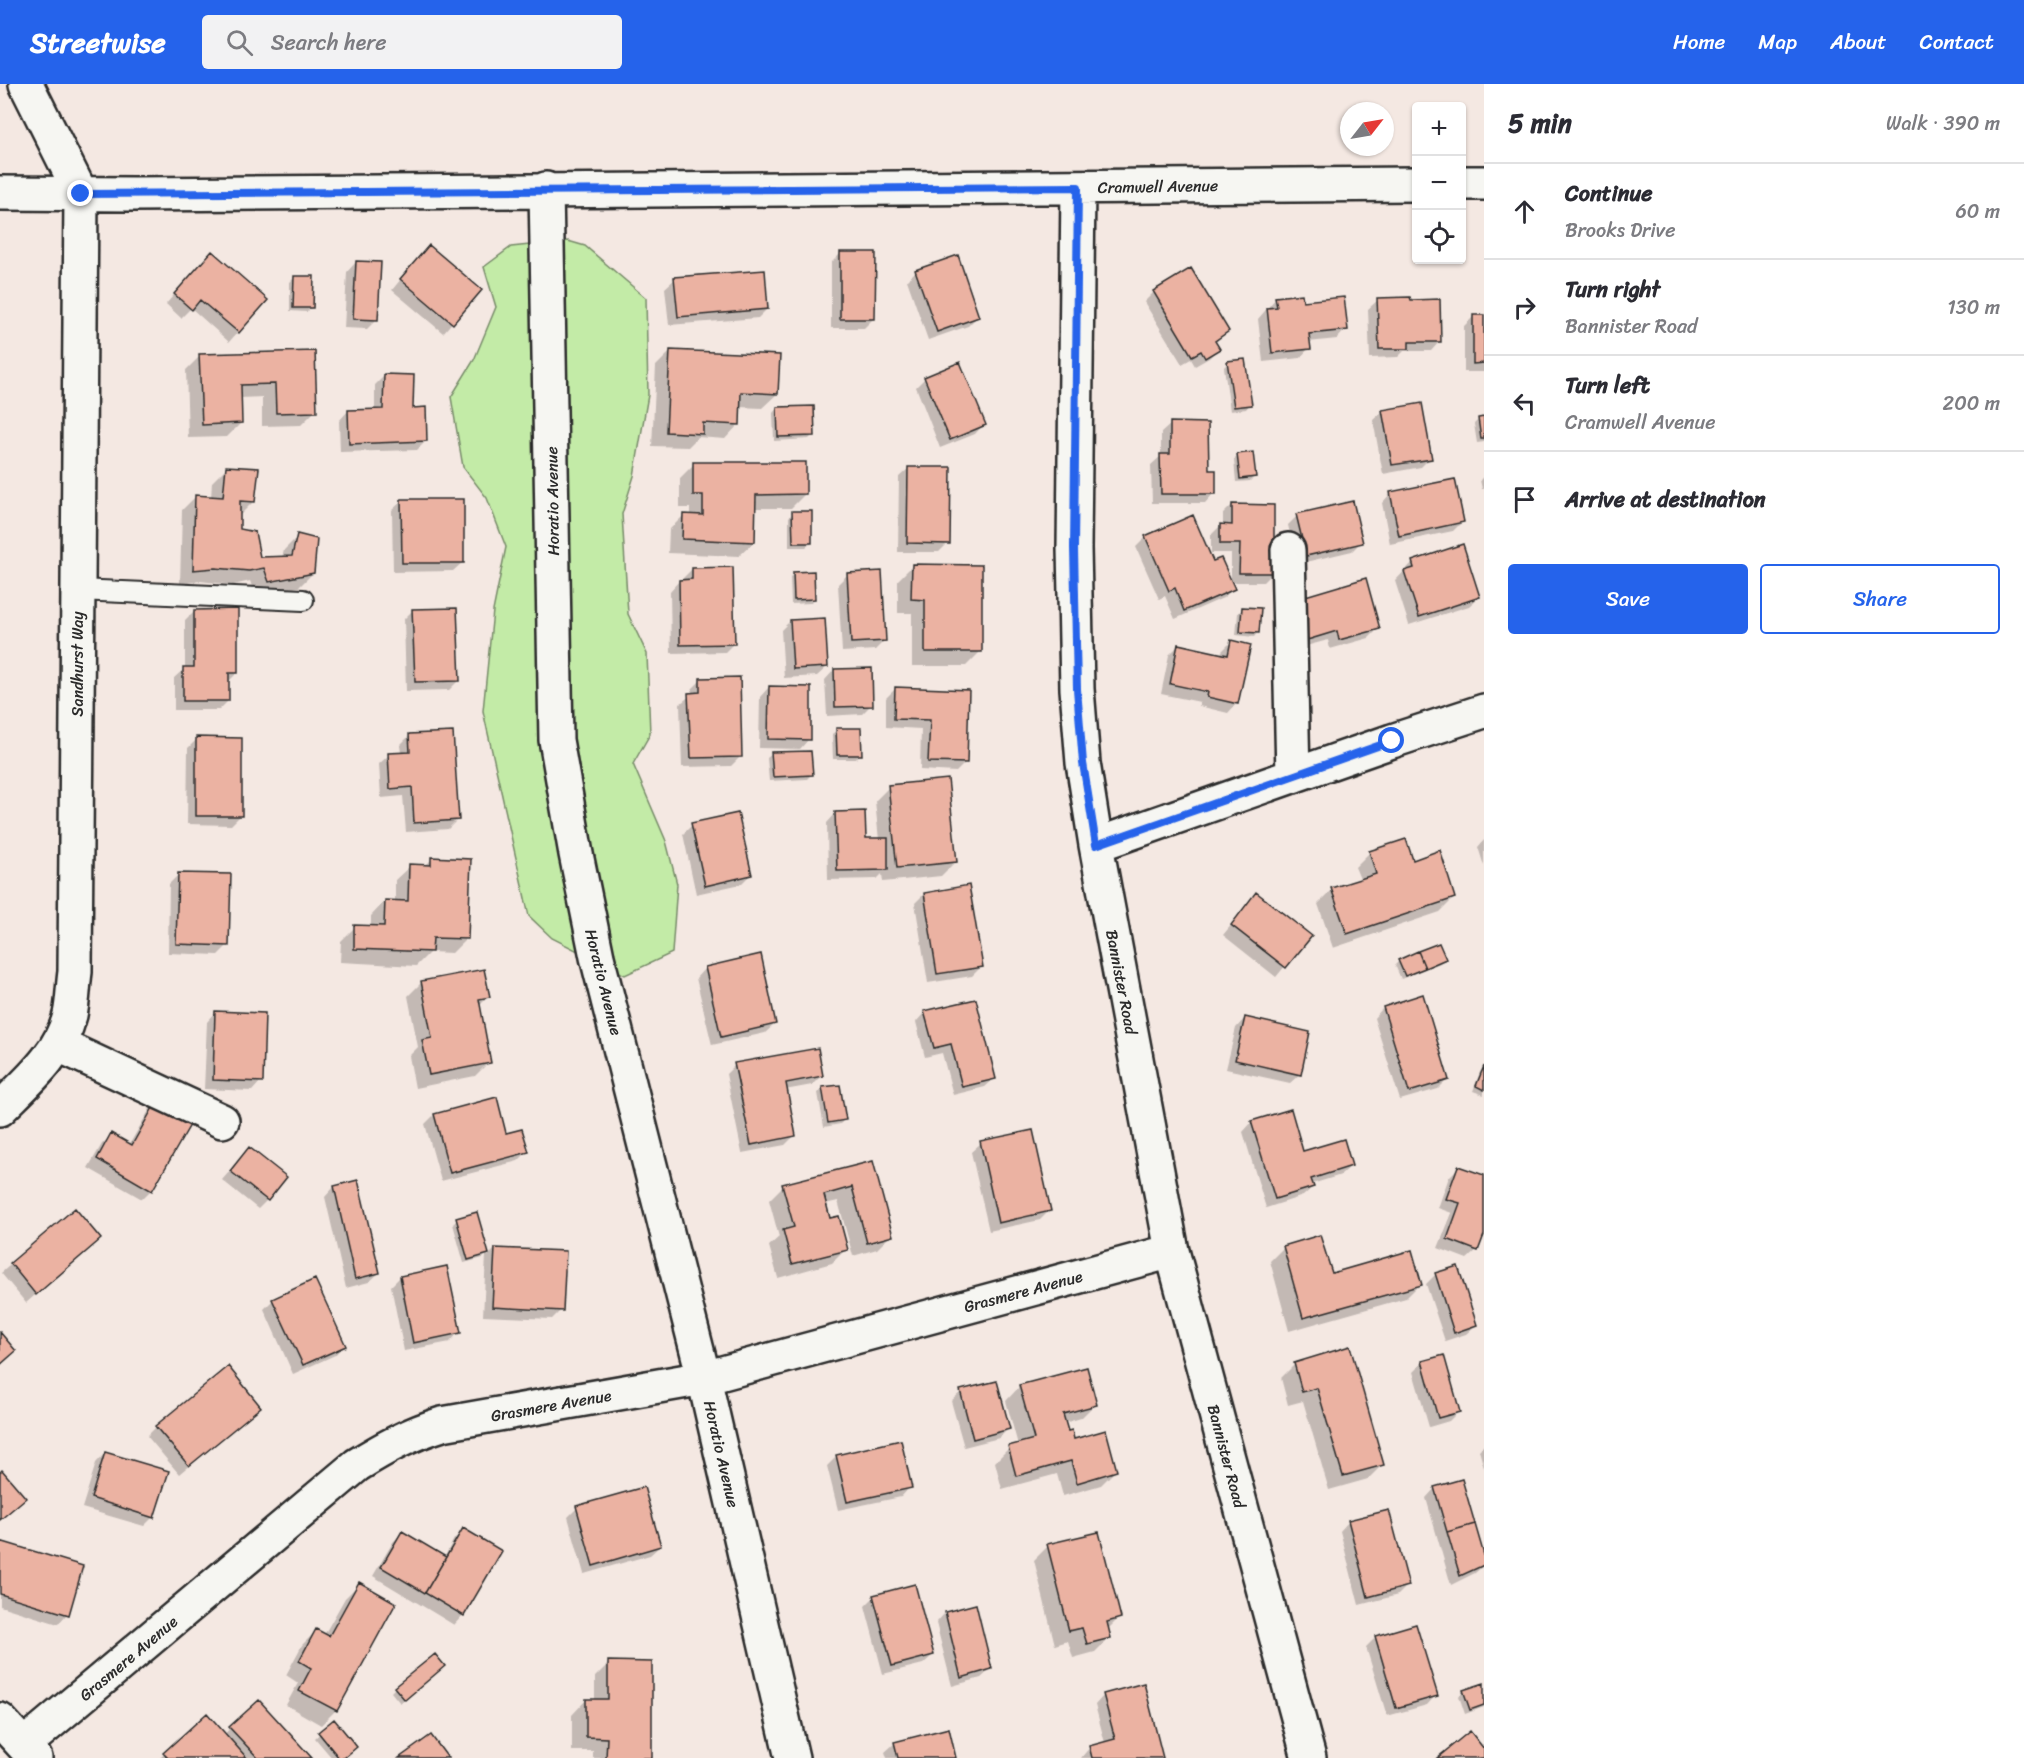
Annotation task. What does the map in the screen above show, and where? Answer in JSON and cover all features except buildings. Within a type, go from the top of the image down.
[{"type":"street","points":[[26,84],[81,194]]},
{"type":"street","points":[[1466,183],[1484,183]]},
{"type":"street","name":"Cramwell Avenue","points":[[0,192],[81,194],[1412,184]]},
{"type":"street","name":"Bannister Road","points":[[1078,187],[1074,548],[1077,689],[1083,763],[1096,845],[1172,1251],[1309,1758]]},
{"type":"street","name":"Horatio Avenue","points":[[546,189],[556,740],[597,957],[704,1378],[792,1758]]},
{"type":"street","name":"Sandhurst Way","points":[[0,1108],[45,1064],[59,1044],[70,1014],[75,972],[81,194]]},
{"type":"street","points":[[1288,550],[1293,776]]},
{"type":"street","points":[[1096,845],[1484,711]]},
{"type":"street","points":[[59,1044],[222,1121]]},
{"type":"street","name":"Grasmere Avenue","points":[[29,1752],[357,1466],[394,1442],[442,1424],[704,1378],[1172,1251]]},
{"type":"street","points":[[0,1720],[29,1752]]},
{"type":"lane","points":[[78,590],[303,600]]},
{"type":"green space","points":[[568,241],[585,246],[646,298],[648,395],[634,476],[622,514],[628,614],[647,654],[650,734],[633,764],[666,841],[677,884],[672,953],[625,975],[552,938],[529,916],[483,711],[493,611],[506,547],[487,498],[463,467],[451,397],[474,360],[496,307],[484,267],[511,247]]},
{"type":"route","points":[[81,194],[1078,187],[1074,548],[1077,689],[1083,763],[1096,845],[1392,741]]}]
